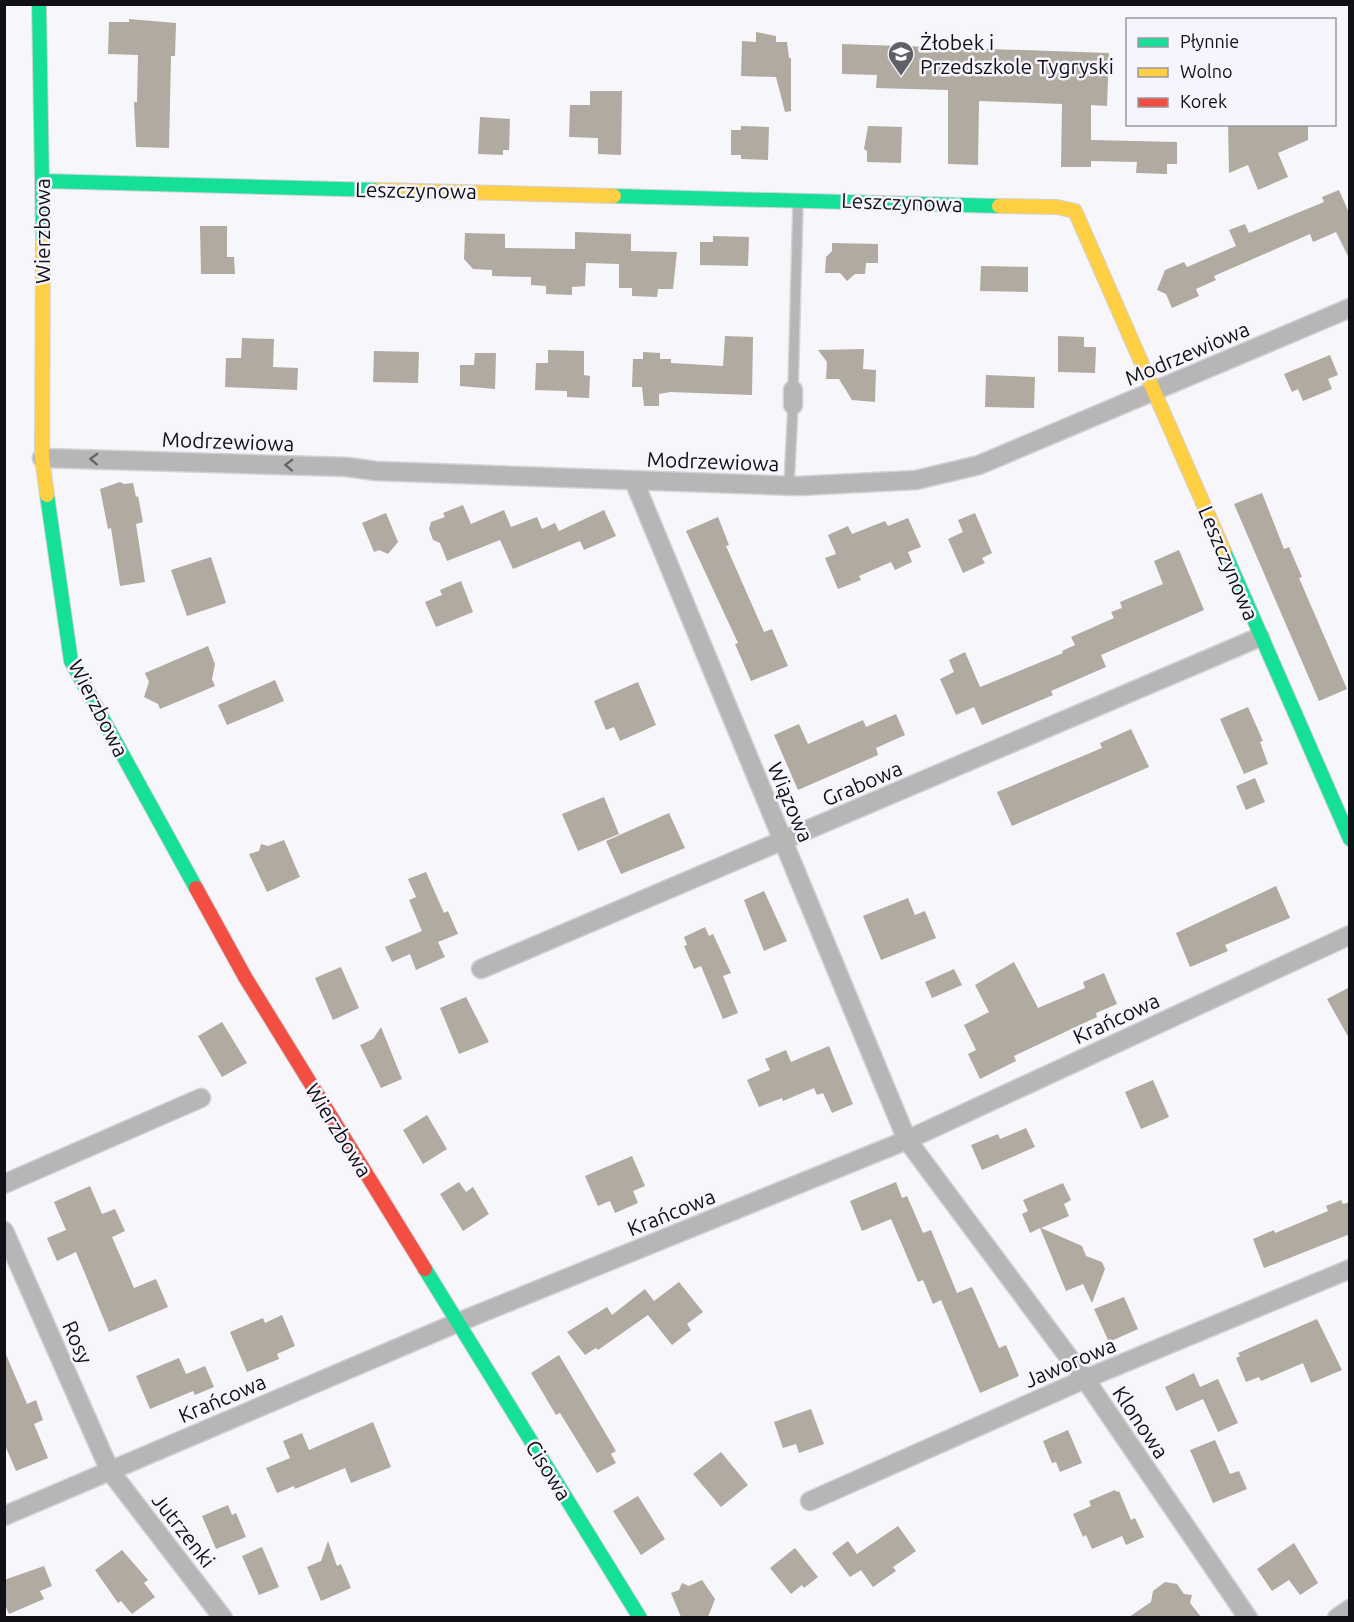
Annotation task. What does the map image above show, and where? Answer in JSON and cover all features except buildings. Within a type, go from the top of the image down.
[{"type":"street","name":"Wierzbowa","points":[[39,4],[43,181],[42,458],[71,661],[244,977],[459,1322]]},
{"type":"street","name":"Leszczynowa","points":[[43,181],[1057,207],[1075,212],[1350,839]]},
{"type":"street","name":"Modrzewiowa","points":[[42,458],[348,466],[376,471],[789,486],[916,480],[979,465],[1350,308]]},
{"type":"street","name":"Wiązowa","points":[[634,481],[907,1140]]},
{"type":"street","name":"Grabowa","points":[[482,969],[1260,637]]},
{"type":"street","name":"Krańcowa","points":[[4,1516],[459,1322],[907,1140],[1350,935]]},
{"type":"street","points":[[4,1184],[201,1098]]},
{"type":"street","name":"Klonowa","points":[[907,1140],[1085,1379],[1248,1617]]},
{"type":"street","name":"Rosy","points":[[4,1231],[110,1471]]},
{"type":"street","name":"Jaworowa","points":[[810,1501],[1085,1379],[1350,1269]]},
{"type":"street","name":"Cisowa","points":[[459,1322],[640,1617]]},
{"type":"street","name":"Jutrzenki","points":[[110,1471],[223,1617]]},
{"type":"street","points":[[1337,1617],[1350,1609]]},
{"type":"lane","points":[[789,486],[798,200]]},
{"type":"traffic: fast","points":[[39,4],[43,242]]},
{"type":"traffic: fast","points":[[43,181],[378,190]]},
{"type":"traffic: fast","points":[[614,196],[999,206]]},
{"type":"traffic: fast","points":[[47,495],[71,661],[196,888]]},
{"type":"traffic: fast","points":[[1224,551],[1350,839]]},
{"type":"traffic: fast","points":[[425,1269],[640,1618]]},
{"type":"traffic: slow","points":[[378,190],[614,196]]},
{"type":"traffic: slow","points":[[999,206],[1057,207],[1075,211],[1224,551]]},
{"type":"traffic: slow","points":[[43,242],[42,458],[47,495]]},
{"type":"traffic: jam","points":[[196,888],[245,977],[425,1269]]},
{"type":"place","name":"Żłobek i Przedszkole Tygryski","points":[[901,77]]}]
